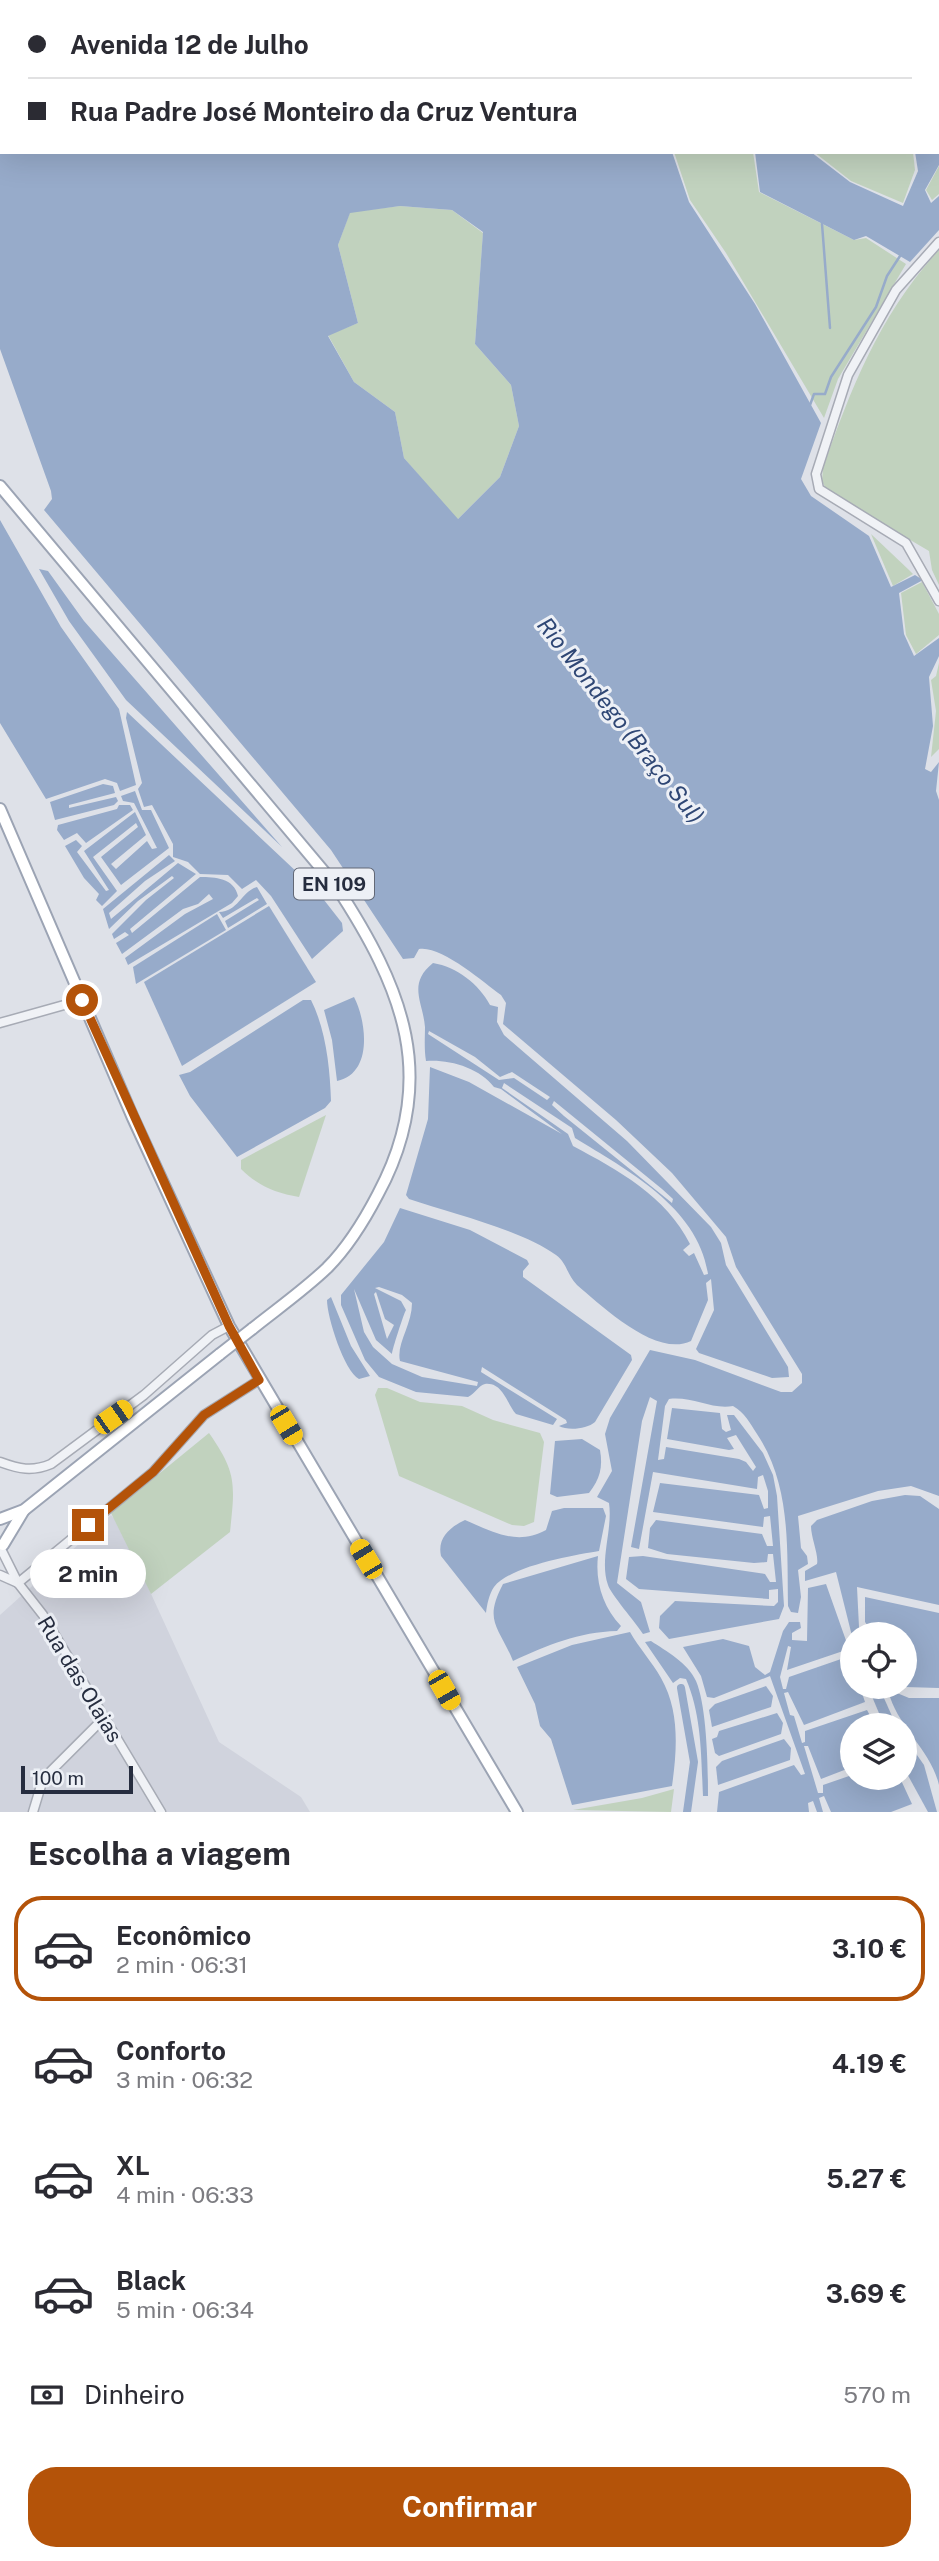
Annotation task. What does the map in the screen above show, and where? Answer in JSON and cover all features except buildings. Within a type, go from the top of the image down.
[{"type":"main road","name":"EN 109","points":[[0,486],[336,886],[370,939],[391,983],[404,1023],[411,1069],[407,1115],[393,1167],[362,1226],[328,1267],[24,1510]]},
{"type":"main road","points":[[0,809],[82,1000],[229,1326],[517,1812]]},
{"type":"main road","points":[[0,1519],[24,1510]]},
{"type":"main road","points":[[1,1547],[24,1510]]},
{"type":"street","points":[[939,242],[896,290],[848,375],[816,474],[819,489],[906,543],[939,601]]},
{"type":"street","points":[[0,1023],[82,1000]]},
{"type":"street","points":[[0,1462],[22,1470],[38,1469],[51,1464],[144,1395],[212,1335],[229,1326]]},
{"type":"street","points":[[0,1575],[19,1583],[153,1472],[204,1415],[259,1380]]},
{"type":"street","name":"Rua das Olaias","points":[[1,1547],[19,1583],[43,1615],[161,1812]]},
{"type":"street","points":[[33,1812],[43,1779],[104,1718]]},
{"type":"shaded area","points":[[111,1515],[119,1524],[219,1742],[301,1797],[310,1812],[0,1812],[0,1615]]},
{"type":"green space","points":[[675,154],[753,154],[759,192],[854,240],[866,238],[906,264],[838,379],[824,418],[726,253],[690,200]]},
{"type":"green space","points":[[817,154],[913,154],[915,170],[903,203],[851,181]]},
{"type":"green space","points":[[939,166],[939,194],[932,200],[926,190]]},
{"type":"green space","points":[[400,206],[452,210],[483,233],[475,344],[511,385],[519,426],[500,477],[457,520],[404,458],[395,412],[354,382],[328,335],[358,323],[338,245],[350,212]]},
{"type":"green space","points":[[939,250],[939,585],[932,570],[929,551],[827,491],[822,481],[823,468],[834,438],[869,353],[900,300]]},
{"type":"green space","points":[[871,534],[909,570],[913,574],[893,586]]},
{"type":"green space","points":[[922,582],[939,614],[939,635],[916,654],[906,635],[901,593]]},
{"type":"green space","points":[[939,663],[939,749],[931,757],[936,711],[931,680],[936,676]]},
{"type":"green space","points":[[326,1115],[299,1197],[268,1188],[241,1169],[241,1160]]},
{"type":"green space","points":[[378,1388],[387,1388],[420,1402],[462,1406],[493,1420],[540,1433],[544,1442],[534,1522],[524,1526],[512,1525],[399,1476],[375,1395]]},
{"type":"green space","points":[[209,1433],[225,1459],[232,1480],[230,1532],[151,1594],[111,1513]]},
{"type":"green space","points":[[674,1789],[671,1812],[573,1810],[642,1798]]},
{"type":"water","name":"Rio Mondego (Braço Sul)","points":[[0,154],[673,154],[689,202],[755,304],[821,423],[801,479],[811,496],[869,536],[891,587],[915,575],[923,580],[899,593],[904,634],[914,656],[939,638],[939,656],[929,677],[933,726],[925,769],[931,772],[939,762],[936,791],[939,800],[939,1496],[911,1486],[878,1491],[798,1516],[801,1548],[807,1556],[808,1564],[798,1570],[801,1597],[798,1613],[791,1612],[788,1606],[785,1517],[776,1474],[747,1418],[733,1406],[669,1399],[665,1406],[658,1460],[664,1459],[666,1447],[739,1459],[746,1462],[753,1471],[756,1467],[736,1435],[727,1438],[734,1449],[729,1450],[667,1439],[672,1408],[720,1413],[722,1429],[726,1432],[731,1430],[727,1415],[734,1415],[763,1453],[773,1475],[777,1496],[784,1606],[779,1619],[669,1639],[659,1628],[660,1616],[675,1601],[774,1606],[778,1602],[778,1589],[769,1590],[769,1599],[639,1589],[626,1579],[629,1557],[643,1556],[765,1574],[770,1582],[776,1582],[773,1554],[768,1554],[767,1562],[754,1563],[667,1554],[648,1548],[650,1528],[656,1520],[762,1534],[767,1546],[773,1546],[770,1516],[764,1517],[763,1527],[653,1512],[660,1483],[759,1495],[764,1509],[768,1508],[768,1491],[763,1475],[758,1477],[757,1489],[653,1472],[639,1549],[631,1547],[657,1401],[650,1397],[642,1421],[617,1583],[641,1602],[650,1632],[643,1634],[610,1589],[606,1575],[609,1503],[597,1497],[612,1471],[605,1434],[610,1418],[650,1350],[695,1360],[781,1392],[792,1392],[802,1383],[802,1374],[736,1267],[726,1237],[672,1173],[616,1120],[503,1024],[506,1003],[501,995],[462,966],[439,953],[419,949],[414,958],[403,959],[331,850],[44,510],[52,499],[0,349]],"holes":[[[400,206],[452,210],[483,232],[475,344],[511,385],[519,426],[500,477],[458,519],[404,458],[395,412],[354,382],[328,336],[358,323],[338,245],[350,213]]]},
{"type":"water","points":[[755,154],[814,154],[850,182],[903,206],[918,171],[915,154],[939,154],[939,165],[925,190],[931,203],[939,196],[939,230],[910,262],[866,236],[854,240],[760,192]]},
{"type":"water","points":[[0,520],[61,627],[119,709],[136,785],[120,791],[117,783],[105,779],[46,799],[0,723]]},
{"type":"water","points":[[39,569],[48,571],[84,621],[282,847],[126,700],[69,621]]},
{"type":"water","points":[[127,712],[317,891],[342,923],[343,931],[312,959],[271,896],[256,880],[242,889],[228,875],[200,874],[188,862],[173,857],[173,844],[152,805],[144,807],[138,789],[142,783],[126,718]]},
{"type":"water","points":[[103,784],[113,786],[115,793],[69,805],[69,808],[116,797],[118,801],[114,805],[55,820],[50,802]]},
{"type":"water","points":[[135,791],[142,810],[151,810],[169,848],[121,885],[101,857],[138,827],[136,823],[93,857],[117,891],[102,906],[96,900],[99,894],[84,878],[65,846],[76,840],[82,846],[77,852],[106,891],[109,890],[84,851],[135,812],[146,835],[111,864],[116,869],[147,841],[152,849],[157,848],[134,803],[123,801],[121,796]]},
{"type":"water","points":[[119,805],[130,805],[133,810],[86,843],[77,833],[64,840],[57,830],[58,825],[117,809]]},
{"type":"water","points":[[169,855],[175,861],[145,881],[109,913],[111,919],[178,863],[196,874],[130,929],[132,933],[200,877],[218,878],[228,882],[238,896],[232,903],[128,965],[125,958],[185,914],[213,899],[209,894],[198,904],[183,909],[122,954],[116,943],[129,935],[125,932],[114,939],[112,934],[146,900],[174,878],[172,876],[138,901],[109,929],[103,909]]},
{"type":"water","points":[[257,887],[267,904],[228,928],[225,921],[259,900],[257,898],[223,918],[219,912],[231,909]]},
{"type":"water","points":[[269,906],[316,982],[182,1066],[144,982]]},
{"type":"water","points":[[217,914],[226,930],[136,984],[133,967]]},
{"type":"water","points":[[433,963],[442,965],[473,984],[490,1005],[498,1007],[497,1022],[504,1035],[627,1141],[711,1227],[721,1243],[726,1265],[788,1367],[789,1377],[772,1378],[699,1353],[696,1349],[714,1310],[711,1279],[706,1283],[708,1300],[691,1341],[677,1344],[662,1342],[630,1327],[600,1305],[577,1285],[560,1258],[541,1246],[505,1230],[409,1199],[406,1195],[428,1119],[430,1067],[469,1082],[562,1134],[472,1070],[454,1063],[426,1061],[425,1027],[418,994],[420,978]],"holes":[[[429,1031],[475,1057],[500,1077],[512,1072],[550,1097],[547,1100],[514,1078],[499,1080],[428,1034]],[[504,1083],[572,1128],[575,1138],[637,1177],[657,1193],[690,1229],[702,1250],[708,1274],[704,1275],[694,1253],[689,1256],[683,1250],[690,1244],[680,1227],[654,1198],[623,1175],[573,1146],[568,1134],[502,1088]],[[554,1101],[662,1189],[673,1199],[672,1203],[552,1105]]]},
{"type":"water","points":[[354,997],[364,1032],[362,1057],[349,1076],[337,1081],[332,1040],[324,1010]]},
{"type":"water","points":[[303,1000],[311,1000],[324,1036],[331,1101],[325,1108],[237,1157],[190,1096],[179,1075],[190,1072]]},
{"type":"water","points":[[400,1208],[470,1230],[527,1260],[529,1264],[523,1271],[523,1277],[631,1355],[632,1360],[595,1422],[577,1428],[559,1426],[567,1423],[566,1420],[482,1367],[481,1372],[557,1419],[553,1425],[516,1414],[500,1390],[491,1384],[483,1385],[468,1397],[416,1392],[379,1377],[365,1360],[341,1305],[341,1295],[384,1242]],"holes":[[[375,1288],[402,1295],[412,1303],[410,1319],[400,1348],[400,1361],[478,1382],[477,1386],[422,1377],[392,1364],[373,1347],[364,1332],[354,1289],[376,1340],[392,1354],[406,1310],[401,1301]],[[376,1292],[385,1319],[394,1325],[387,1339],[374,1294]]]},
{"type":"water","points":[[331,1297],[351,1346],[370,1376],[359,1379],[342,1355],[328,1308],[327,1300]]},
{"type":"water","points":[[582,1439],[600,1450],[601,1467],[596,1483],[589,1493],[557,1497],[550,1494],[555,1441]]},
{"type":"water","points":[[905,1495],[920,1496],[939,1509],[939,1605],[857,1587],[859,1622],[848,1622],[836,1572],[805,1581],[805,1571],[817,1564],[811,1526],[817,1520],[872,1501]]},
{"type":"water","points":[[564,1508],[603,1508],[606,1516],[599,1551],[543,1563],[514,1573],[494,1587],[486,1613],[441,1556],[441,1544],[446,1534],[465,1520],[505,1536],[525,1537],[546,1530],[552,1511]]},
{"type":"water","points":[[598,1556],[599,1585],[609,1611],[621,1626],[617,1631],[564,1640],[513,1661],[495,1624],[494,1607],[503,1584]]},
{"type":"water","points":[[826,1584],[840,1624],[840,1652],[787,1670],[791,1647],[788,1646],[780,1677],[783,1689],[786,1689],[789,1677],[840,1659],[840,1699],[864,1699],[865,1702],[804,1725],[788,1692],[784,1693],[802,1743],[805,1742],[805,1731],[840,1719],[840,1772],[821,1779],[808,1746],[804,1746],[818,1793],[823,1793],[823,1785],[840,1779],[840,1790],[906,1790],[912,1804],[891,1812],[831,1812],[824,1796],[819,1798],[823,1812],[817,1812],[813,1801],[808,1803],[809,1812],[717,1812],[719,1792],[794,1765],[801,1775],[805,1774],[770,1676],[714,1698],[707,1697],[701,1676],[683,1647],[723,1639],[749,1646],[755,1667],[765,1675],[770,1672],[783,1631],[789,1622],[800,1622],[801,1628],[792,1633],[792,1640],[807,1641],[808,1588]]},
{"type":"water","points":[[865,1597],[939,1613],[939,1688],[917,1687],[917,1622],[865,1622]]},
{"type":"water","points":[[630,1632],[661,1678],[671,1704],[676,1731],[672,1786],[572,1805],[551,1739],[540,1726],[535,1704],[517,1667],[572,1645]]},
{"type":"water","points":[[651,1641],[682,1663],[696,1681],[705,1721],[708,1796],[703,1796],[700,1736],[686,1679],[680,1678],[673,1683],[645,1642]]},
{"type":"water","points":[[766,1686],[773,1696],[771,1707],[712,1727],[709,1710],[715,1704]]},
{"type":"water","points":[[939,1698],[939,1785],[930,1762],[917,1743],[917,1713],[897,1713],[891,1699]]},
{"type":"water","points":[[873,1699],[884,1699],[891,1713],[879,1713]]},
{"type":"water","points":[[777,1713],[783,1723],[781,1734],[719,1756],[715,1753],[712,1739],[717,1737],[719,1731]]},
{"type":"water","points":[[784,1739],[791,1748],[790,1760],[718,1785],[716,1767],[722,1761]]},
{"type":"water","points":[[917,1755],[924,1765],[937,1812],[928,1812],[916,1790]]},
{"type":"waterway","points":[[822,224],[830,328]]},
{"type":"waterway","points":[[810,405],[814,394],[825,394],[831,377],[876,307],[887,276],[900,256]]},
{"type":"waterway","points":[[681,1688],[694,1762],[687,1812]]},
{"type":"route","points":[[82,1000],[177,1215],[229,1326],[259,1380],[204,1415],[153,1472],[88,1525]]}]
